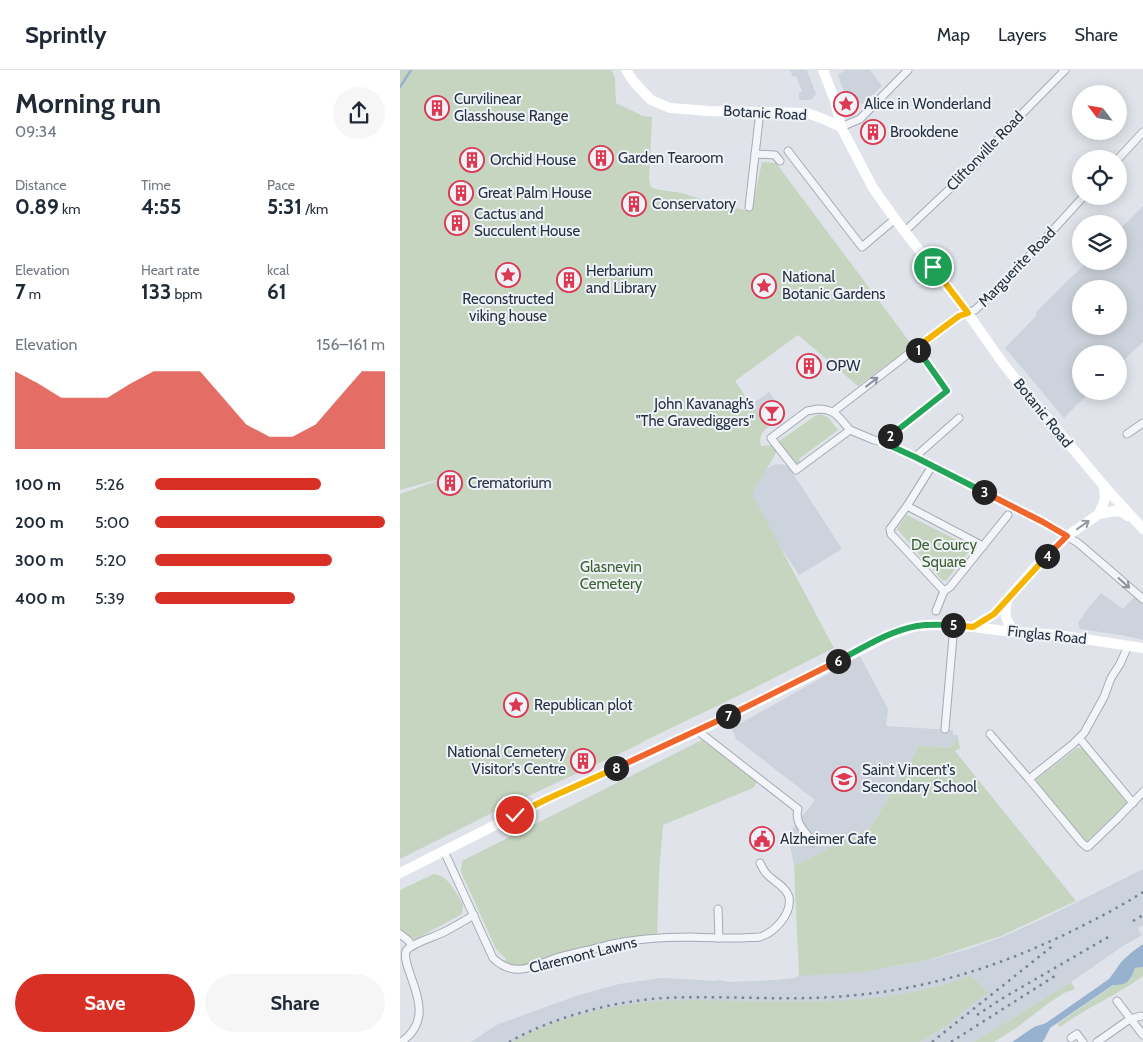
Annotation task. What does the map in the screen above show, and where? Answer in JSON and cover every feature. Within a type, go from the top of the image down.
[{"type":"main road","name":"Botanic Road","points":[[626,70],[634,82],[651,100],[670,108],[708,111],[807,113],[841,127],[873,188],[895,219],[968,313],[1019,384],[1104,486],[1143,529]]},
{"type":"main road","points":[[823,70],[835,101],[841,127]]},
{"type":"main road","points":[[1099,514],[1105,500],[1104,486]]},
{"type":"main road","points":[[973,627],[994,614],[1038,564],[1067,536],[1099,514],[1114,511],[1122,512],[1134,518]]},
{"type":"main road","points":[[1008,600],[1005,613],[1006,620],[1014,632]]},
{"type":"main road","name":"Finglas Road","points":[[402,871],[547,799],[698,731],[889,635],[917,626],[954,625],[1058,635],[1143,648]]},
{"type":"street","points":[[841,127],[860,119],[908,70]]},
{"type":"street","name":"Cliftonville Road","points":[[905,231],[976,164],[1065,70]]},
{"type":"street","points":[[749,207],[760,111]]},
{"type":"street","points":[[1126,150],[1143,132]]},
{"type":"street","points":[[788,151],[862,247],[895,219]]},
{"type":"street","points":[[755,154],[775,155],[780,161]]},
{"type":"street","name":"Marguerite Road","points":[[834,412],[959,316],[975,310],[1011,276],[1076,205]]},
{"type":"street","points":[[882,442],[947,391],[916,348]]},
{"type":"street","points":[[850,430],[796,470],[771,438],[807,411],[828,409],[834,412],[850,430],[915,457],[1067,536],[1143,599]]},
{"type":"street","points":[[915,457],[959,418]]},
{"type":"street","points":[[1127,434],[1143,423]]},
{"type":"street","points":[[932,466],[890,529],[891,534],[944,591]]},
{"type":"street","points":[[907,506],[983,546]]},
{"type":"street","points":[[936,611],[944,591],[950,587],[1008,515]]},
{"type":"street","points":[[945,729],[954,625]]},
{"type":"street","points":[[1029,778],[1080,739],[1104,697],[1111,678],[1128,646]]},
{"type":"street","points":[[698,731],[798,809],[796,819],[813,842]]},
{"type":"street","points":[[990,734],[1029,778],[1082,844],[1087,847],[1143,792]]},
{"type":"street","points":[[1080,739],[1133,803]]},
{"type":"street","name":"Claremont Lawns","points":[[444,850],[493,958],[508,968],[516,969],[526,969],[557,958],[612,944],[688,937],[759,937],[773,930],[789,909],[789,896],[784,889],[766,874],[760,863]]},
{"type":"street","points":[[718,909],[719,938]]},
{"type":"street","points":[[401,1042],[409,1037],[416,1026],[417,1013],[416,998],[404,965],[406,951],[412,946],[474,915]]},
{"type":"street","points":[[400,934],[412,946]]},
{"type":"street","points":[[1116,1001],[1143,1035]]},
{"type":"street","points":[[1097,1042],[1130,1019],[1141,1016]]},
{"type":"street","points":[[1071,1038],[1077,1034],[1084,1042]]},
{"type":"shaded area","points":[[790,70],[807,70],[816,94],[811,100],[799,100],[799,92],[802,92],[796,76],[793,77]]},
{"type":"shaded area","points":[[845,70],[870,70],[882,86],[863,104],[847,101],[838,75]]},
{"type":"shaded area","points":[[1143,206],[1143,342],[1127,357],[1127,345],[1072,345],[1072,400],[1082,400],[1064,418],[1005,348],[1036,316],[1036,312],[1079,270],[1127,270],[1127,222]]},
{"type":"shaded area","name":"John Kavanagh’s \"The Gravediggers\"","points":[[769,392],[786,414],[768,427],[757,415],[752,404]]},
{"type":"shaded area","points":[[782,464],[789,467],[842,549],[799,575],[745,494],[761,472],[773,465]]},
{"type":"shaded area","points":[[1101,593],[1123,609],[1138,593],[1143,598],[1143,640],[1080,629],[1078,623]]},
{"type":"shaded area","name":"Saint Vincent's Secondary School","points":[[860,656],[888,709],[886,726],[953,730],[953,735],[958,735],[958,738],[950,748],[919,746],[871,827],[794,866],[788,834],[815,800],[736,739],[732,728]]},
{"type":"shaded area","points":[[1143,869],[1143,925],[1138,928],[1142,935],[1071,982],[974,1042],[920,1042],[944,1028],[541,1042],[471,1042],[496,1025],[579,995],[619,984],[661,978],[730,982],[775,980],[898,966],[925,961],[1002,937],[1047,917]]},
{"type":"green space","name":"Glasnevin Cemetery","points":[[400,70],[612,70],[615,79],[616,103],[643,116],[652,117],[649,180],[651,187],[682,193],[745,210],[749,207],[752,208],[762,162],[776,163],[912,345],[858,386],[798,335],[735,381],[768,427],[761,435],[761,446],[773,445],[777,451],[752,494],[834,648],[636,746],[504,807],[400,859],[400,494],[451,476],[400,490]]},
{"type":"green space","points":[[820,414],[828,417],[838,430],[799,459],[800,462],[795,465],[778,442]]},
{"type":"green space","name":"De Courcy Square","points":[[907,515],[967,545],[970,550],[946,581],[942,580],[897,529]]},
{"type":"green space","points":[[958,738],[960,748],[955,751],[1076,901],[1001,936],[925,961],[862,972],[799,976],[794,866],[871,827],[919,746],[950,748]]},
{"type":"green space","points":[[702,740],[757,782],[753,788],[663,825],[657,939],[612,944],[526,969],[500,965],[506,959],[496,949],[461,872],[462,861]]},
{"type":"green space","points":[[1077,748],[1082,748],[1127,803],[1086,842],[1034,781]]},
{"type":"green space","points":[[434,874],[447,881],[454,890],[463,904],[462,914],[416,939],[400,930],[400,890]]},
{"type":"green space","points":[[1143,967],[1143,976],[1133,983],[1060,1027],[1057,1024],[1114,985],[1130,980],[1135,968]]},
{"type":"green space","points":[[971,975],[988,993],[945,1027],[920,1042],[512,1042],[543,1027],[571,1017],[633,1004],[707,1000],[796,1002],[856,1000],[914,992],[943,985]]},
{"type":"green space","points":[[1071,982],[1075,989],[1064,993],[994,1042],[974,1042]]},
{"type":"water","points":[[1143,944],[1143,967],[1135,968],[1128,981],[1113,985],[1050,1028],[1042,1042],[1012,1042],[1034,1027],[1046,1023],[1109,979],[1122,961]]},
{"type":"waterway","points":[[400,87],[411,70]]},
{"type":"railway","points":[[509,1042],[564,1018],[605,1007],[645,1000],[688,997],[833,997],[916,986],[972,972],[1026,952],[1104,915],[1143,892]]},
{"type":"railway","points":[[1133,921],[1143,915]]},
{"type":"railway","points":[[977,1015],[1110,936]]},
{"type":"railway","points":[[932,1042],[1055,944]]},
{"type":"railway","points":[[951,1042],[1058,974]]},
{"type":"place","name":"Alice in Wonderland","points":[[846,104]]},
{"type":"place","name":"Curvilinear Glasshouse Range","points":[[437,108]]},
{"type":"place","name":"Brookdene","points":[[873,132]]},
{"type":"place","name":"Garden Tearoom","points":[[601,158]]},
{"type":"place","name":"Orchid House","points":[[472,160]]},
{"type":"place","name":"Great Palm House","points":[[461,193]]},
{"type":"place","name":"Conservatory","points":[[634,204]]},
{"type":"place","name":"Cactus and Succulent House","points":[[457,223]]},
{"type":"place","name":"Reconstructed viking house","points":[[508,275]]},
{"type":"place","name":"Herbarium and Library","points":[[569,280]]},
{"type":"place","name":"National Botanic Gardens","points":[[764,286]]},
{"type":"place","name":"OPW","points":[[809,366]]},
{"type":"place","name":"John Kavanagh’s \"The Gravediggers\"","points":[[772,413]]},
{"type":"place","name":"Crematorium","points":[[450,483]]},
{"type":"place","name":"Republican plot","points":[[516,705]]},
{"type":"place","name":"National Cemetery Visitor's Centre","points":[[583,761]]},
{"type":"place","name":"Saint Vincent's Secondary School","points":[[844,779]]},
{"type":"place","name":"Alzheimer Cafe","points":[[762,839]]},
{"type":"route","points":[[515,815],[698,731],[889,635],[917,626],[954,625],[973,627],[994,614],[1038,564],[1067,536],[1043,522],[882,442],[947,391],[916,348],[959,316],[968,313],[933,267]]}]
